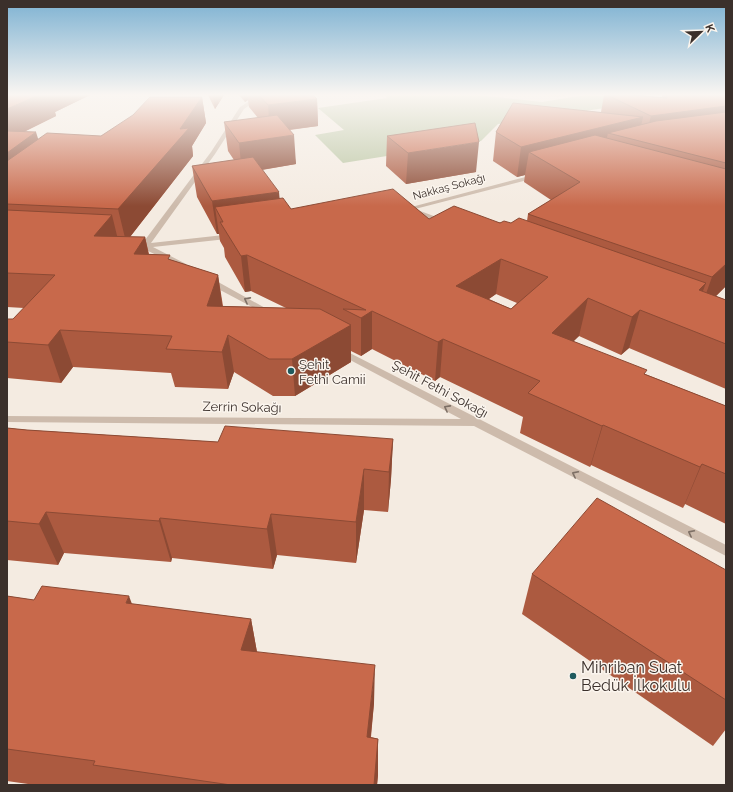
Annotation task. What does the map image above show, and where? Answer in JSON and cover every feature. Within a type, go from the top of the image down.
[{"type":"street","points":[[141,246],[213,153],[227,132]]},
{"type":"street","name":"Nakkaş Sokağı","points":[[394,211],[410,209],[546,174]]},
{"type":"street","points":[[410,209],[454,226]]},
{"type":"street","points":[[141,246],[240,235]]},
{"type":"street","points":[[141,246],[198,274],[279,318]]},
{"type":"street","name":"Şehit Fethi Sokağı","points":[[328,344],[476,423],[726,551]]},
{"type":"street","name":"Zerrin Sokağı","points":[[7,419],[476,423]]},
{"type":"green space","points":[[333,132],[490,132],[481,141],[343,163],[315,135]]},
{"type":"building","points":[[7,132],[36,132],[7,153]]},
{"type":"building","points":[[107,132],[186,132],[118,209],[7,204],[7,161],[47,133],[101,136]]},
{"type":"building","points":[[231,132],[291,132],[294,135],[239,143]]},
{"type":"building","points":[[414,132],[477,132],[479,142],[408,153],[387,136]]},
{"type":"building","points":[[496,132],[582,132],[521,147]]},
{"type":"building","points":[[726,132],[726,163],[608,133]]},
{"type":"building","points":[[595,135],[726,169],[726,264],[712,277],[528,214],[580,182],[529,152]]},
{"type":"building","points":[[253,157],[279,192],[212,201],[192,166]]},
{"type":"building","points":[[393,189],[429,219],[454,206],[500,223],[504,221],[511,223],[519,218],[706,283],[699,290],[726,300],[726,344],[640,310],[632,317],[588,298],[552,333],[647,370],[644,374],[726,406],[726,474],[702,464],[700,467],[528,393],[540,381],[443,339],[438,342],[372,311],[361,318],[343,309],[366,310],[247,255],[241,256],[220,222],[223,222],[215,207],[283,198],[291,209]],"holes":[[[501,259],[548,277],[511,309],[456,286]]]},
{"type":"building","points":[[7,210],[112,215],[94,236],[145,237],[134,254],[170,255],[168,259],[218,275],[207,306],[320,309],[351,325],[292,359],[269,359],[228,335],[222,352],[166,349],[172,336],[60,330],[48,345],[7,342],[7,319],[13,319],[55,275],[7,273]]},
{"type":"building","points":[[225,426],[393,439],[389,472],[364,469],[356,522],[271,514],[267,529],[160,518],[159,521],[46,512],[39,524],[7,521],[7,428],[218,442]]},
{"type":"building","points":[[597,498],[726,570],[726,700],[532,574]]},
{"type":"building","points":[[42,586],[129,596],[126,603],[251,619],[241,650],[375,665],[367,737],[378,739],[374,785],[231,785],[93,765],[95,761],[7,749],[7,596],[34,600]]},
{"type":"place","name":"Şehit Fethi Camii","points":[[291,371]]},
{"type":"place","name":"Mihriban Suat Bedük İlkokulu","points":[[573,676]]}]
